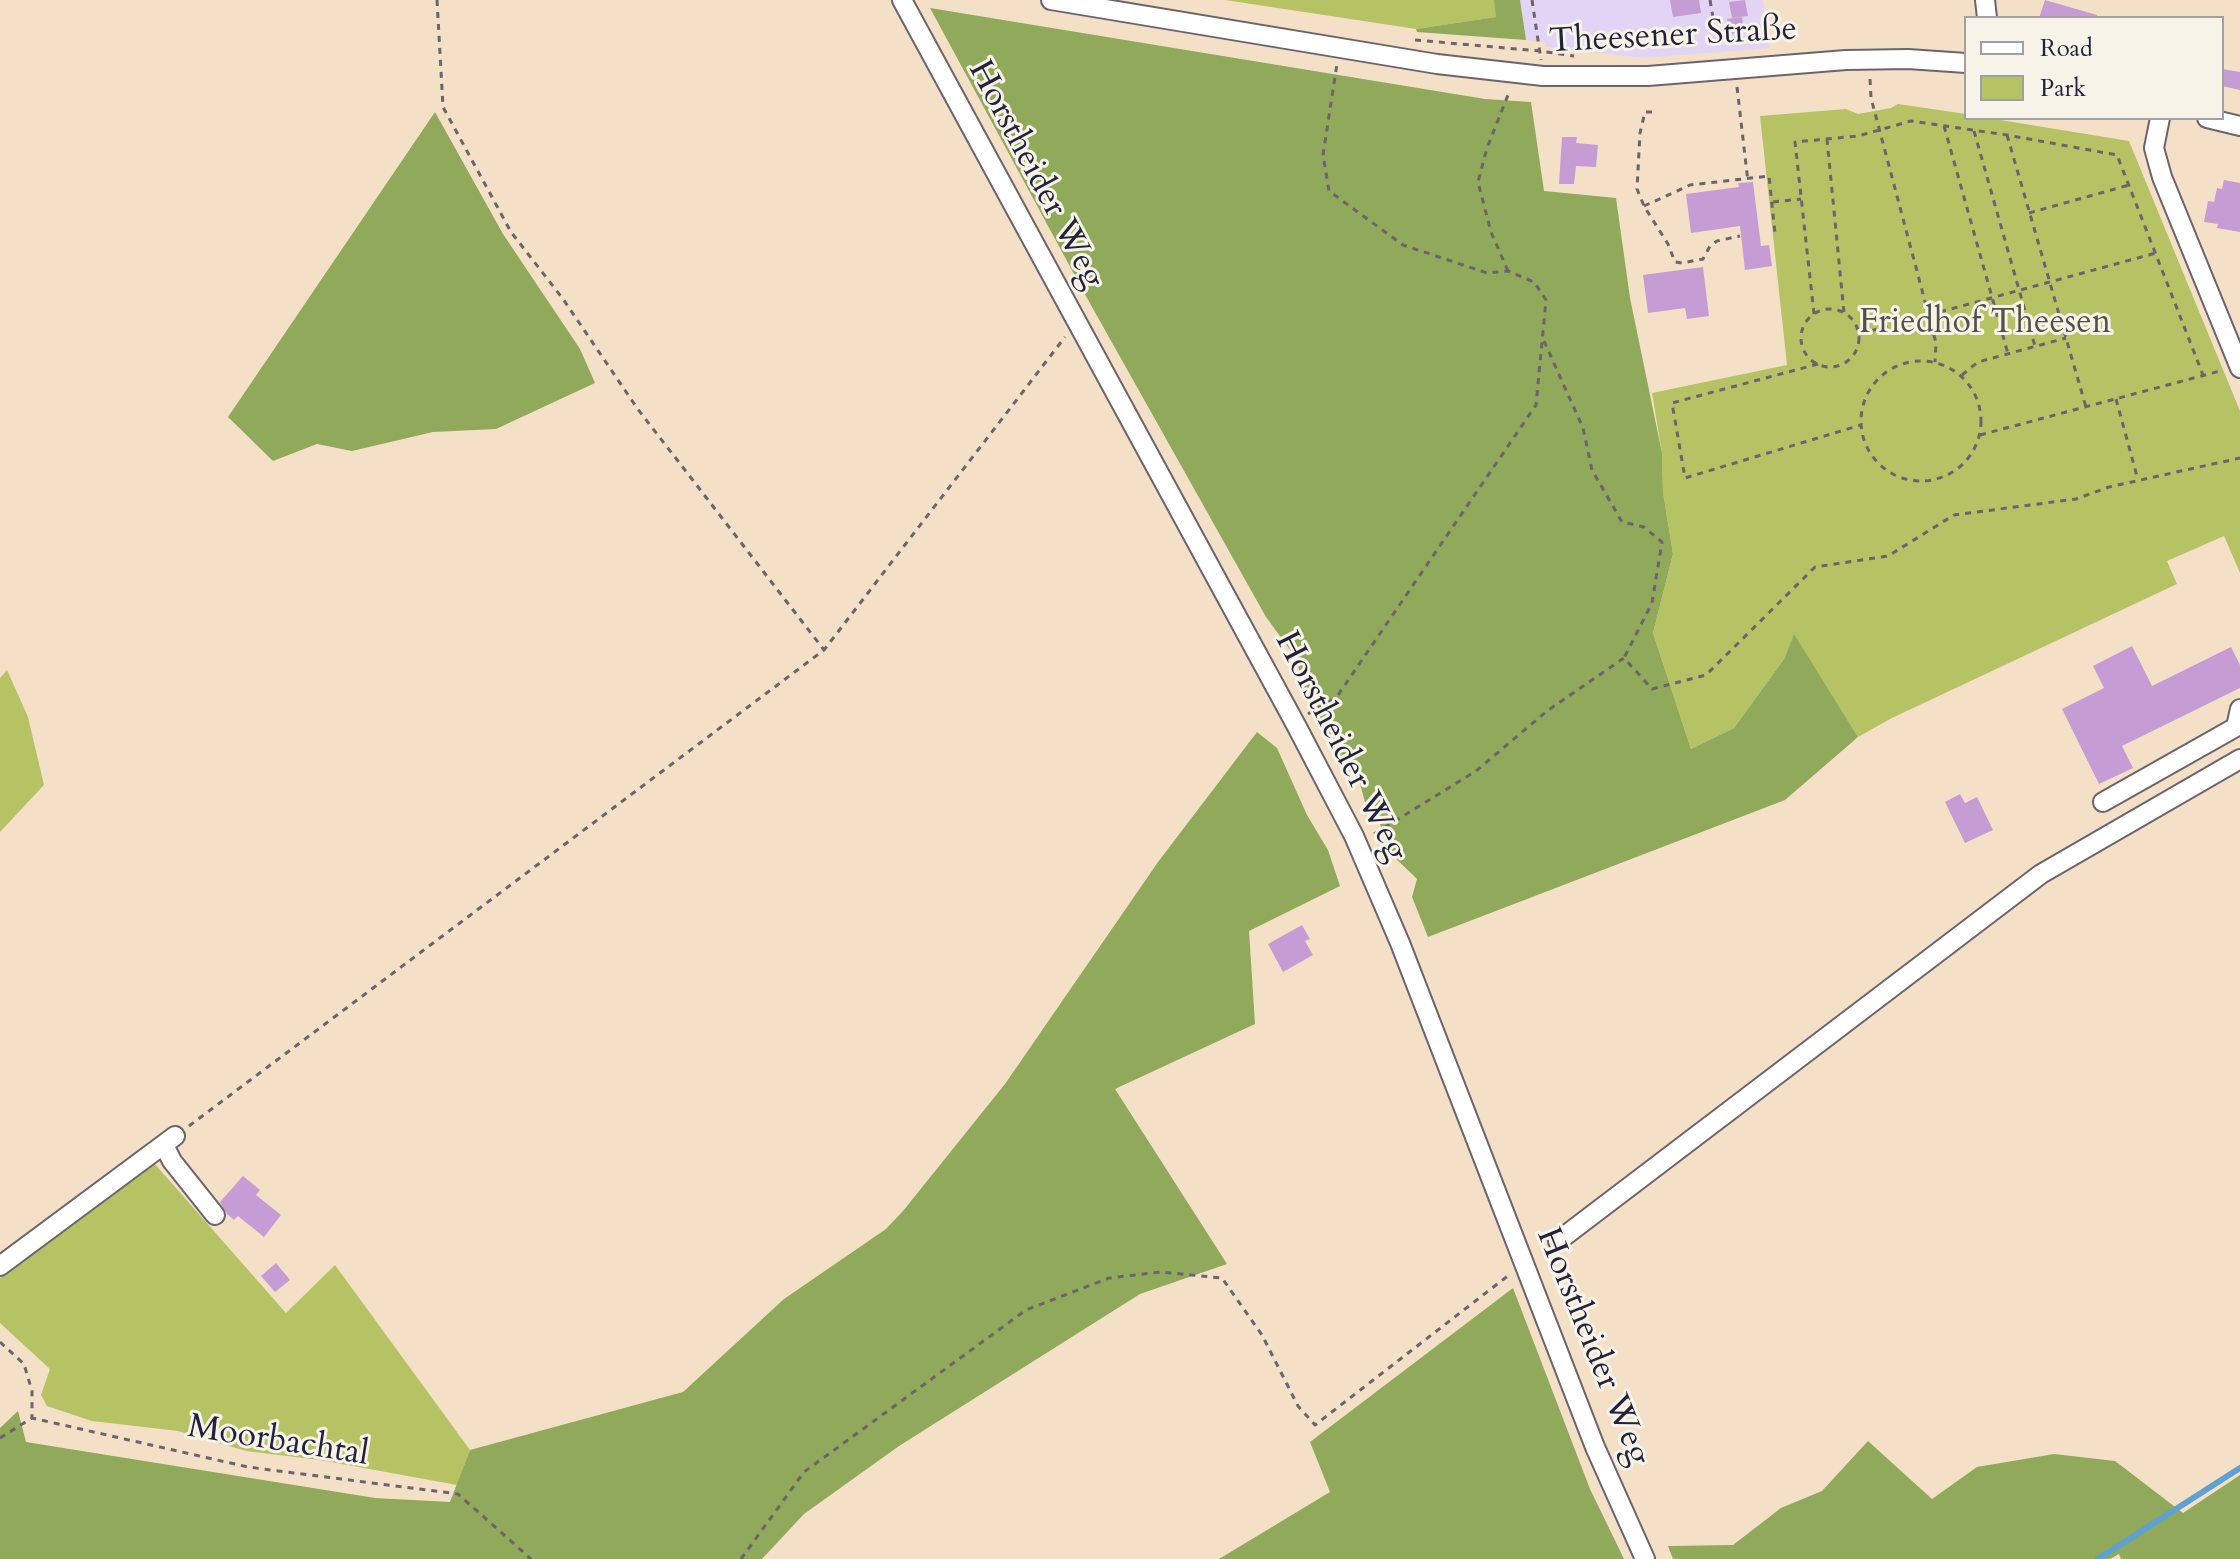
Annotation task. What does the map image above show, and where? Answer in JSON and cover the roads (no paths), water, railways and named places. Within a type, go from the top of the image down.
[{"type":"street","name":"Horstheider Weg","points":[[902,0],[1296,725],[1357,844],[1400,943],[1595,1447],[1645,1559]]},
{"type":"street","name":"Theesener Straße","points":[[1051,0],[1339,48],[1543,76],[1612,77],[1869,59],[1964,63]]},
{"type":"street","points":[[2160,120],[2154,148],[2158,167],[2240,367]]},
{"type":"street","points":[[2215,120],[2240,126]]},
{"type":"street","points":[[2103,802],[2238,724]]},
{"type":"street","points":[[1558,1241],[2041,874],[2240,759]]},
{"type":"street","points":[[2122,791],[2139,817]]},
{"type":"street","points":[[0,1266],[169,1141],[179,1171],[215,1215]]},
{"type":"waterway","points":[[2098,1559],[2240,1468]]},
{"type":"park label","name":"Friedhof Theesen","points":[[1985,324]]}]
